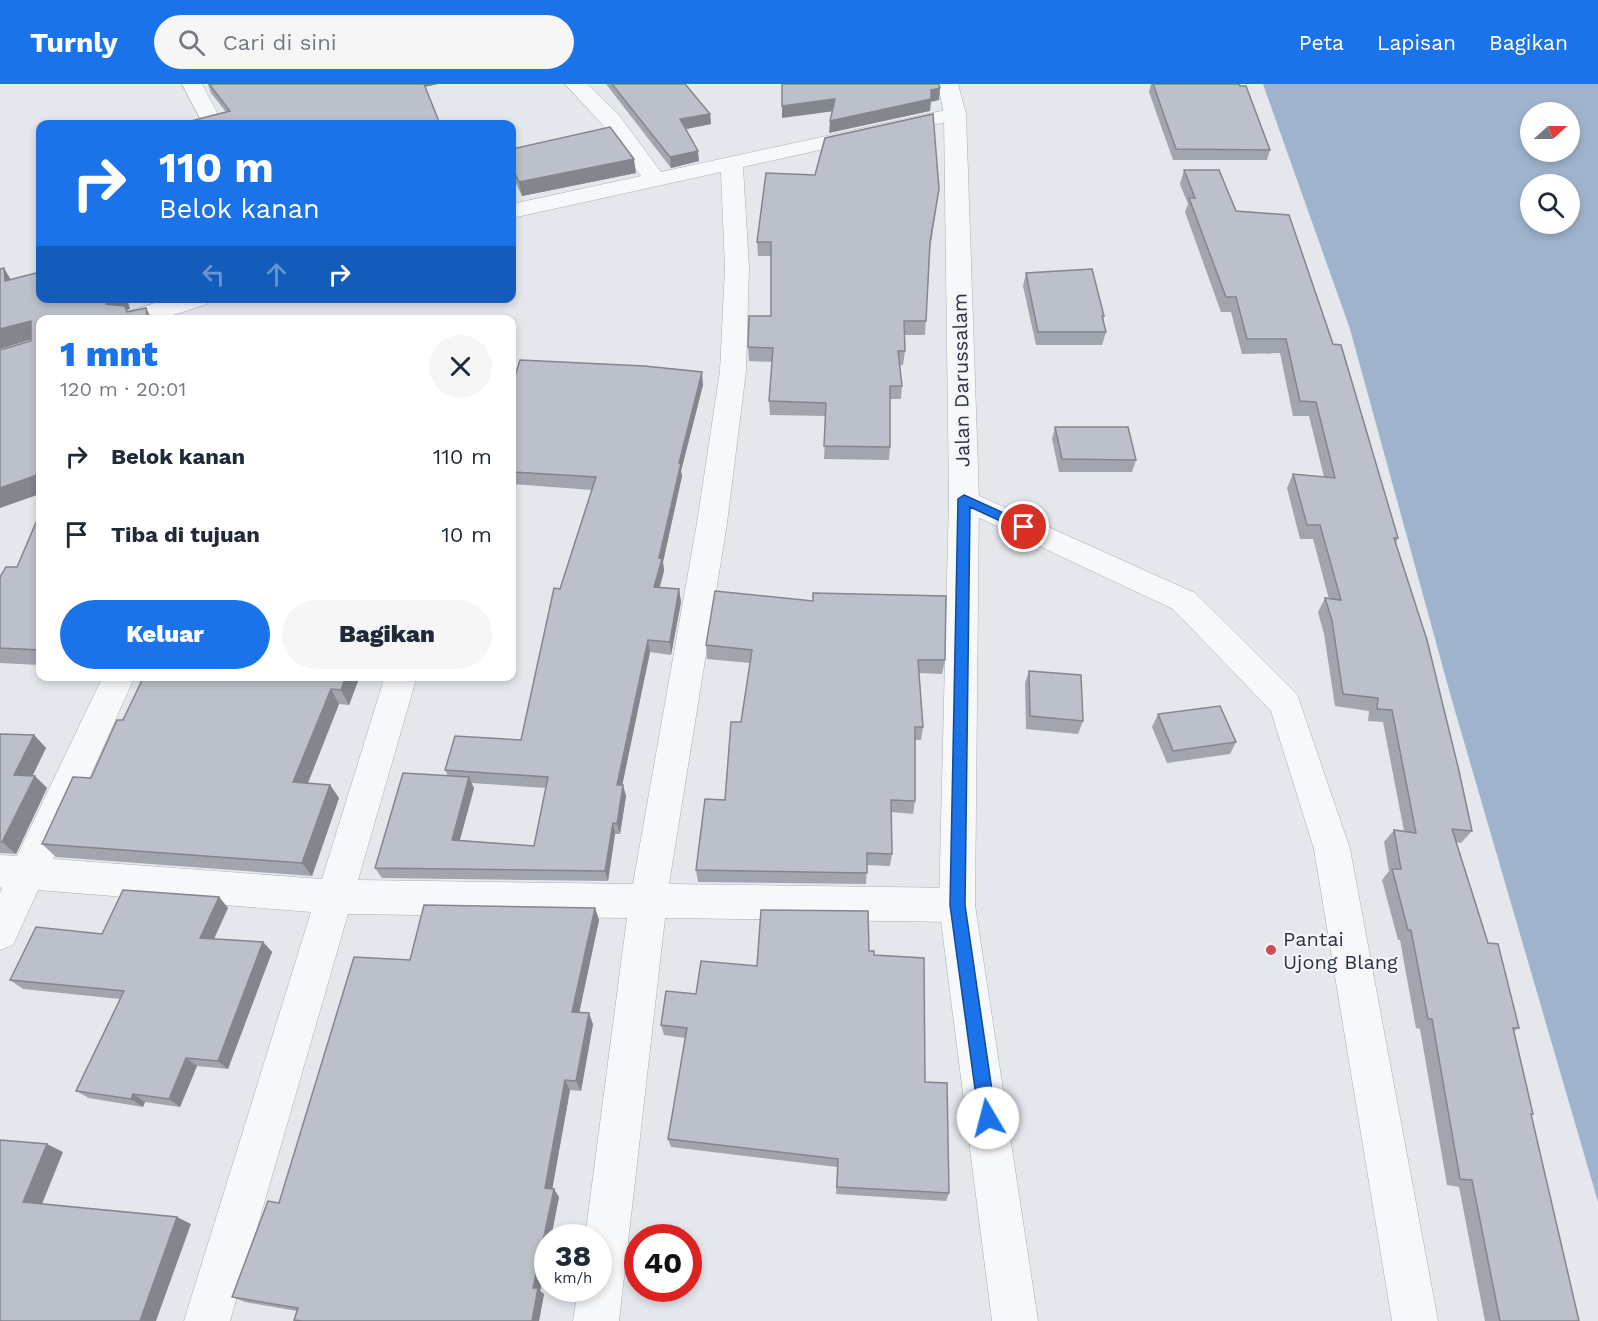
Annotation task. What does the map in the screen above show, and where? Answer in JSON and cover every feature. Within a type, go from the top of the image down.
[{"type":"street","points":[[192,84],[211,120]]},
{"type":"street","points":[[575,84],[610,119],[654,178]]},
{"type":"street","points":[[516,210],[732,162],[952,99]]},
{"type":"street","name":"Jalan Darussalam","points":[[952,99],[964,499],[957,905],[1015,1321]]},
{"type":"street","points":[[596,1321],[648,902],[712,523],[733,371],[737,268],[732,162]]},
{"type":"street","points":[[145,315],[183,303]]},
{"type":"street","points":[[964,499],[1184,601],[1286,704],[1332,849],[1414,1321]]},
{"type":"street","points":[[0,933],[15,872],[116,681]]},
{"type":"street","points":[[207,1321],[399,681]]},
{"type":"street","points":[[15,872],[333,897],[957,905]]},
{"type":"water","points":[[1263,84],[1598,84],[1598,1202],[1451,697],[1350,329]]},
{"type":"building","points":[[209,84],[424,84],[438,120],[195,120],[230,111]]},
{"type":"building","points":[[612,84],[685,84],[710,114],[680,119],[698,151],[670,157]]},
{"type":"building","points":[[782,84],[939,84],[940,88],[931,90],[931,99],[830,121],[835,99],[782,106]]},
{"type":"building","points":[[1153,84],[1239,84],[1246,86],[1270,150],[1176,149]]},
{"type":"building","points":[[933,114],[939,189],[930,242],[926,321],[904,321],[905,351],[898,351],[902,386],[890,386],[890,447],[824,446],[826,403],[769,401],[773,348],[748,347],[749,316],[771,316],[771,242],[757,242],[766,173],[815,175],[825,138]]},
{"type":"building","points":[[610,127],[634,159],[519,182],[516,176],[516,148]]},
{"type":"building","points":[[1184,170],[1219,170],[1236,211],[1289,215],[1333,344],[1341,345],[1398,538],[1394,538],[1427,640],[1459,771],[1472,831],[1452,829],[1488,943],[1498,944],[1519,1028],[1513,1028],[1533,1114],[1531,1114],[1579,1321],[1500,1321],[1472,1180],[1460,1179],[1432,1019],[1428,1019],[1411,930],[1408,930],[1392,869],[1401,869],[1394,830],[1416,833],[1392,710],[1377,709],[1378,698],[1343,694],[1332,621],[1325,598],[1341,600],[1320,525],[1307,525],[1293,474],[1335,478],[1316,402],[1300,401],[1286,339],[1247,339],[1236,297],[1226,297],[1189,198],[1195,198]]},
{"type":"building","points":[[4,268],[5,281],[36,273],[36,303],[106,303],[125,306],[127,312],[146,308],[147,315],[36,315],[36,475],[0,488],[0,350],[31,341],[31,321],[0,329],[0,269]]},
{"type":"building","points":[[1092,269],[1106,332],[1038,332],[1026,273]]},
{"type":"building","points":[[520,360],[644,366],[702,372],[679,463],[681,463],[659,558],[662,559],[654,587],[679,589],[670,642],[648,640],[617,785],[623,785],[617,824],[613,823],[605,871],[375,868],[403,773],[469,777],[452,840],[534,846],[548,777],[445,770],[455,736],[521,740],[554,588],[560,589],[596,477],[516,472],[516,373]]},
{"type":"building","points":[[1055,427],[1128,427],[1136,460],[1062,459]]},
{"type":"building","points":[[36,522],[36,650],[0,648],[0,577],[6,567],[17,567]]},
{"type":"building","points":[[715,591],[813,601],[813,593],[946,596],[945,660],[918,660],[923,727],[915,727],[915,801],[891,800],[892,854],[867,853],[867,873],[696,870],[705,799],[725,800],[731,722],[741,722],[752,650],[706,645]]},
{"type":"building","points":[[1029,671],[1081,675],[1083,721],[1030,716]]},
{"type":"building","points":[[142,681],[344,681],[341,690],[331,689],[293,782],[330,785],[302,863],[42,844],[73,777],[91,778],[117,720],[123,720]]},
{"type":"building","points":[[1220,706],[1236,742],[1173,751],[1158,714]]},
{"type":"building","points":[[0,734],[34,735],[14,775],[35,776],[2,842],[0,842]]},
{"type":"building","points":[[123,890],[219,897],[200,938],[263,942],[218,1061],[186,1058],[169,1099],[133,1094],[131,1099],[76,1091],[124,991],[10,980],[36,927],[102,934]]},
{"type":"building","points":[[424,905],[595,908],[572,1012],[589,1013],[576,1081],[565,1080],[545,1188],[554,1189],[547,1224],[534,1224],[533,1288],[535,1302],[532,1321],[302,1321],[294,1320],[298,1308],[232,1297],[268,1201],[279,1203],[354,957],[410,960]]},
{"type":"building","points":[[761,910],[868,911],[869,951],[874,951],[874,955],[924,958],[925,1082],[947,1083],[949,1193],[837,1187],[838,1159],[668,1139],[687,1028],[661,1025],[666,991],[696,994],[701,961],[757,966]]},
{"type":"building","points":[[0,1140],[47,1144],[23,1202],[177,1217],[140,1321],[0,1321]]},
{"type":"place","name":"Pantai Ujong Blang","points":[[1271,950]]},
{"type":"route","points":[[988,1118],[957,905],[964,499],[1024,527]]}]
